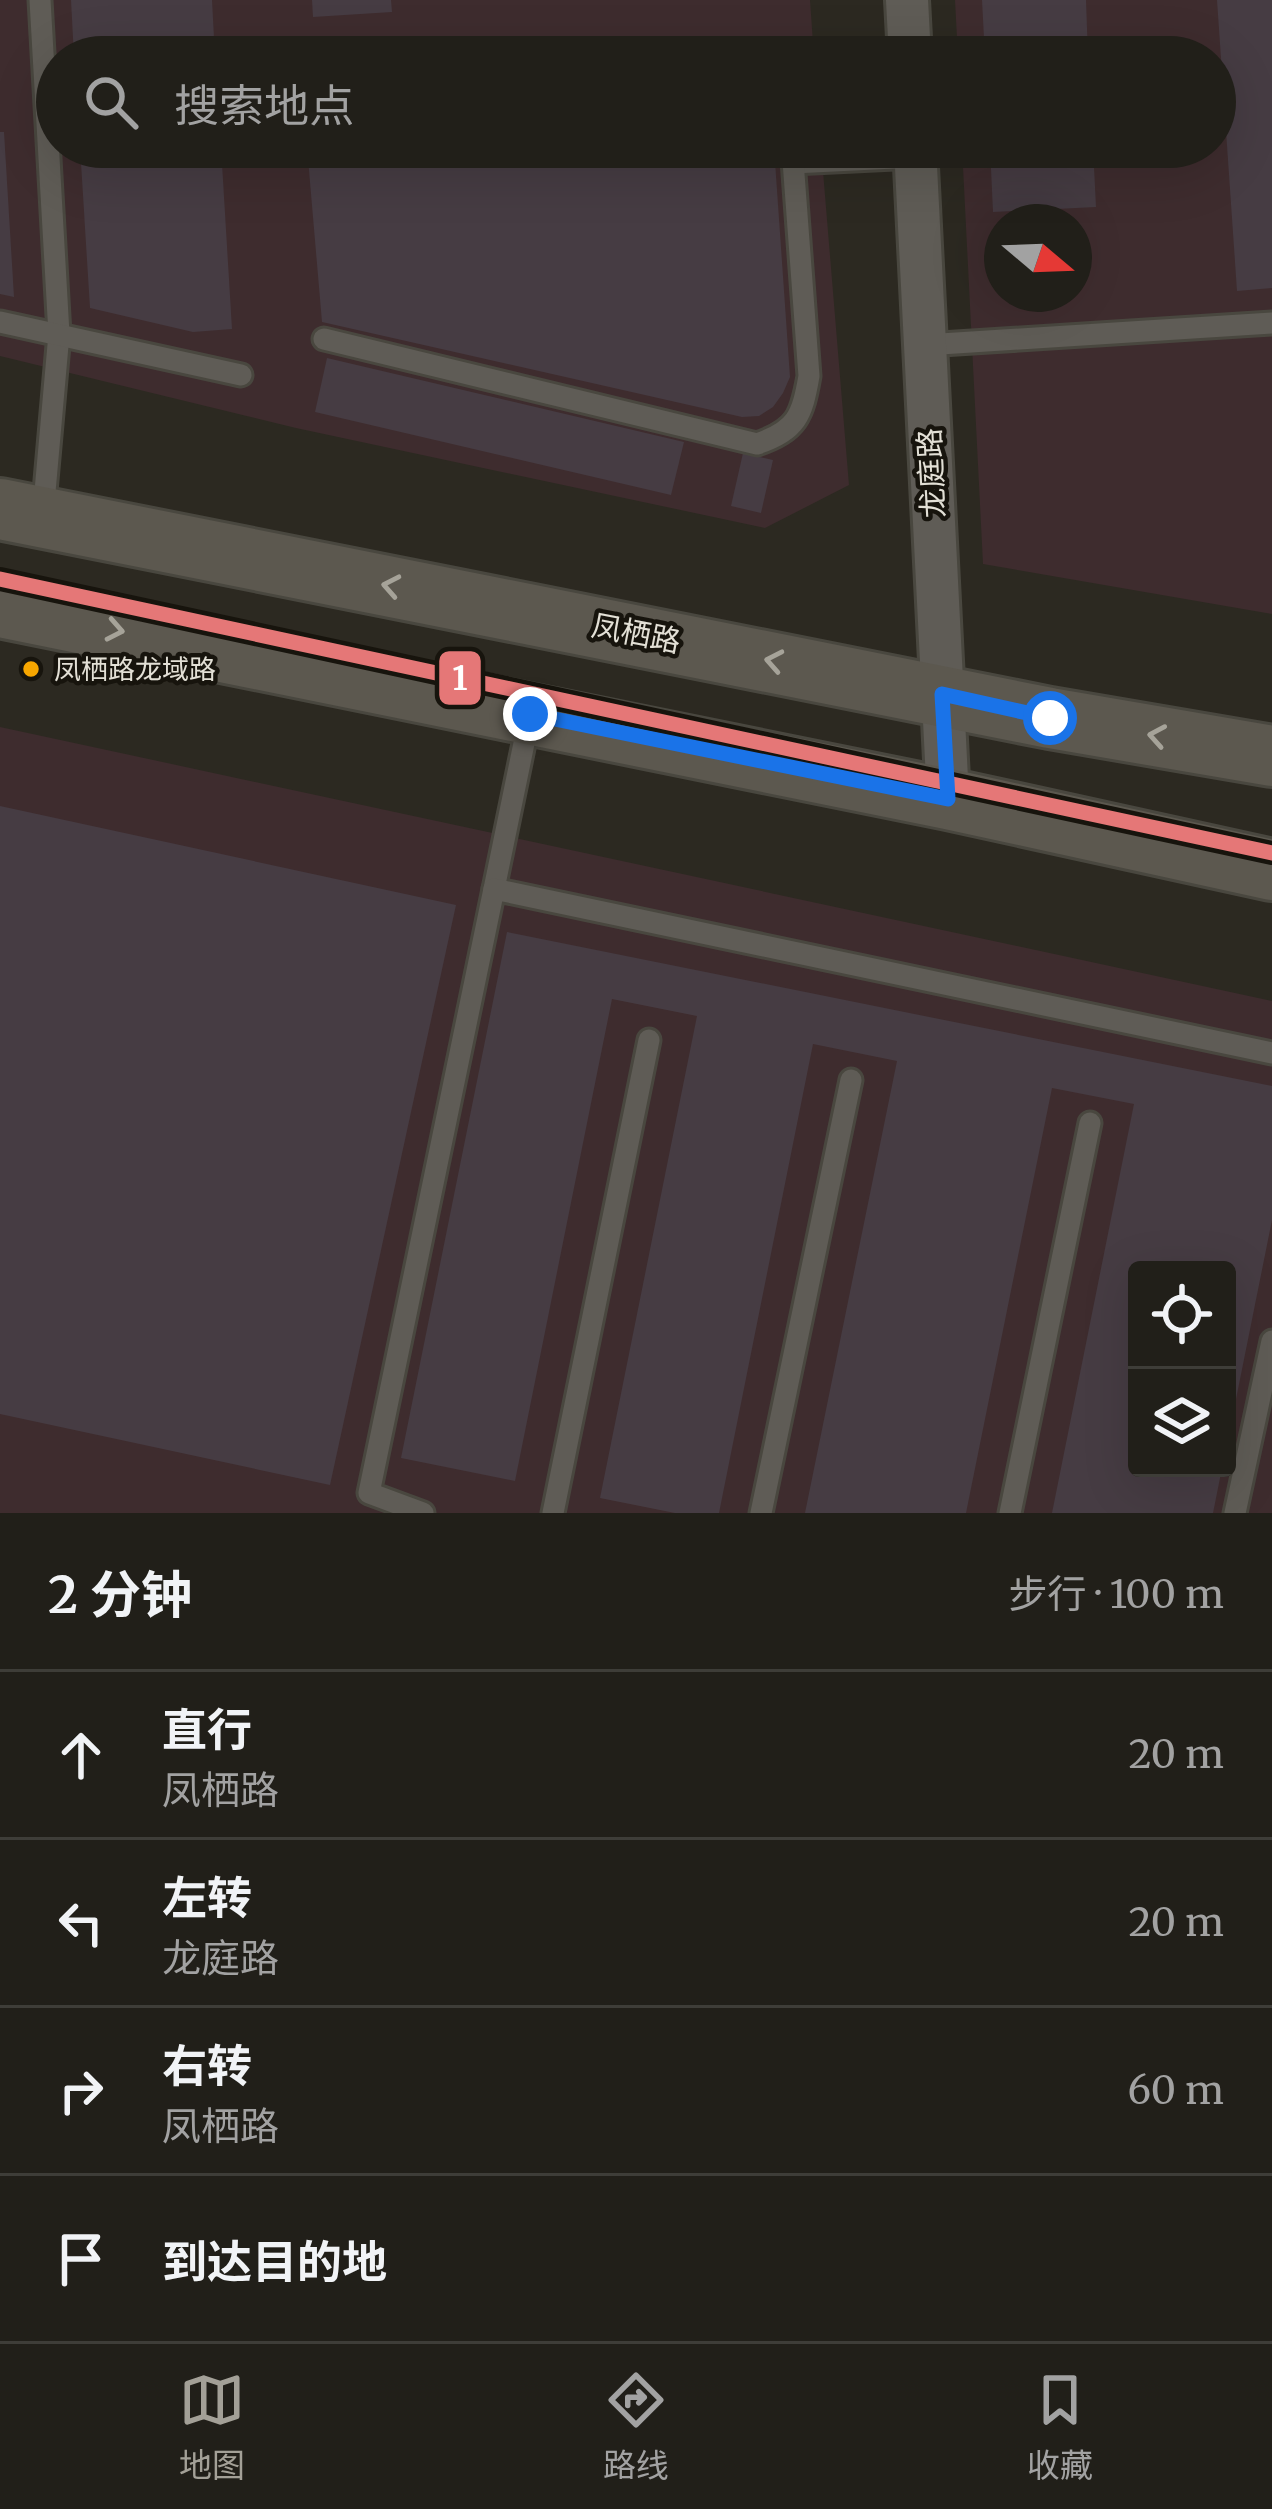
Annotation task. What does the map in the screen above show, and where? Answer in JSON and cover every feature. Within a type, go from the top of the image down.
[{"type":"main road","name":"凤栖路","points":[[21,513],[1050,718],[1272,756]]},
{"type":"main road","points":[[0,607],[948,799],[1272,870]]},
{"type":"street","points":[[907,0],[909,36]]},
{"type":"street","name":"龙庭路","points":[[916,168],[948,799]]},
{"type":"lane","points":[[40,0],[42,36]]},
{"type":"lane","points":[[21,513],[59,334],[50,168]]},
{"type":"lane","points":[[324,339],[758,444],[784,434],[804,409],[809,376],[793,168]]},
{"type":"lane","points":[[0,322],[241,375]]},
{"type":"lane","points":[[925,345],[1272,323]]},
{"type":"lane","points":[[423,1513],[369,1493],[530,714]]},
{"type":"lane","points":[[494,889],[1272,1053]]},
{"type":"lane","points":[[553,1513],[649,1040]]},
{"type":"lane","points":[[761,1513],[850,1081]]},
{"type":"lane","points":[[1010,1513],[1090,1123]]},
{"type":"lane","points":[[1235,1513],[1272,1341]]},
{"type":"shaded area","points":[[0,0],[810,0],[813,36],[36,36],[36,168],[823,168],[849,485],[765,528],[296,428],[0,356]]},
{"type":"shaded area","points":[[955,0],[1272,0],[1272,614],[983,564],[963,168],[1236,168],[1236,36],[957,36]]},
{"type":"shaded area","points":[[0,727],[1272,1001],[1272,1513],[0,1513]]},
{"type":"building","points":[[71,0],[212,0],[214,36],[73,36]]},
{"type":"building","points":[[312,0],[391,0],[392,12],[313,17]]},
{"type":"building","points":[[982,0],[1086,0],[1087,36],[984,36]]},
{"type":"building","points":[[1217,0],[1272,0],[1272,288],[1237,291],[1229,168],[1236,168],[1236,36],[1219,36]]},
{"type":"building","points":[[0,132],[4,132],[14,297],[0,294]]},
{"type":"building","points":[[81,168],[222,168],[232,329],[193,332],[90,308]]},
{"type":"building","points":[[309,168],[775,168],[790,377],[773,407],[759,416],[742,417],[322,322]]},
{"type":"building","points":[[991,168],[1094,168],[1096,207],[993,204]]},
{"type":"building","points":[[327,358],[684,442],[671,495],[315,412]]},
{"type":"building","points":[[743,453],[773,460],[761,513],[731,506]]},
{"type":"building","points":[[0,806],[456,905],[330,1485],[0,1414]]},
{"type":"building","points":[[507,932],[1272,1086],[1272,1220],[1236,1399],[1236,1261],[1128,1261],[1128,1477],[1220,1477],[1213,1513],[1052,1513],[1134,1104],[1052,1088],[966,1513],[805,1513],[897,1061],[813,1044],[719,1513],[675,1513],[600,1498],[697,1016],[612,999],[515,1481],[401,1458]]},
{"type":"transit line","name":"1","points":[[0,579],[1272,853]]},
{"type":"place","name":"凤栖路龙域路","points":[[31,669]]},
{"type":"route","points":[[530,714],[948,799],[942,694],[1050,718]]}]
